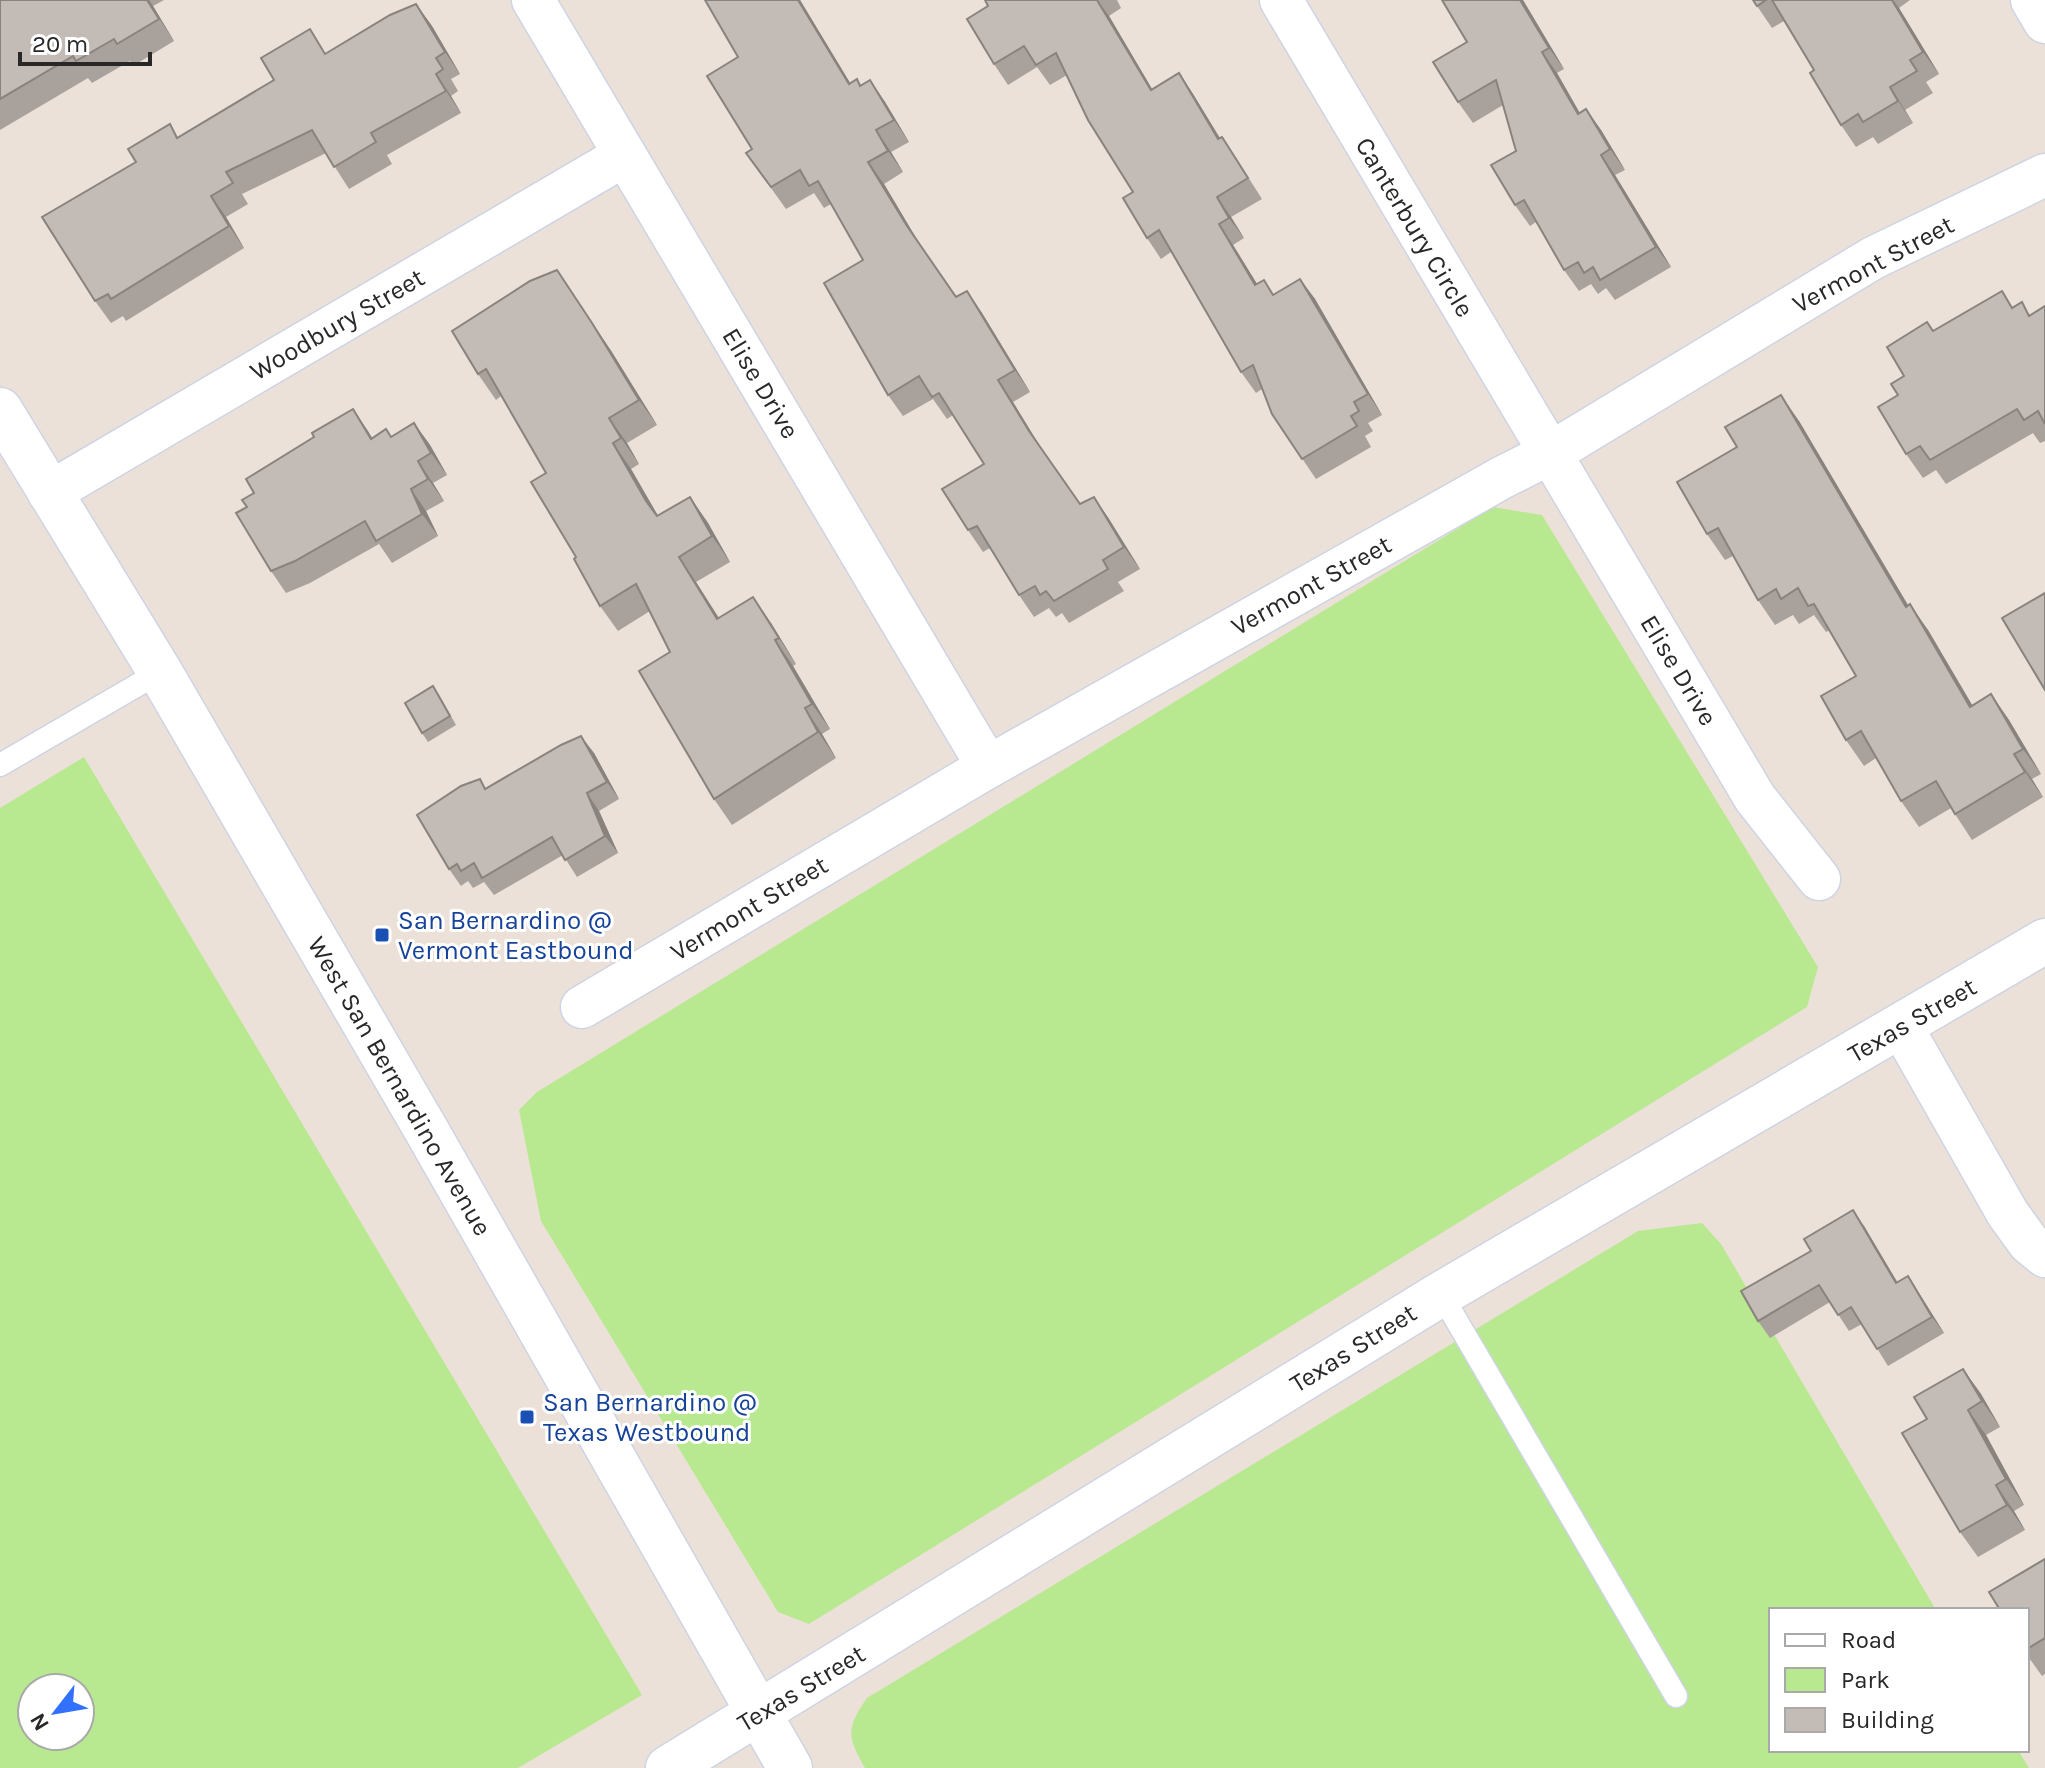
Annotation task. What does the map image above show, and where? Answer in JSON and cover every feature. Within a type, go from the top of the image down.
[{"type":"street","name":"Elise Drive","points":[[533,0],[988,767]]},
{"type":"street","name":"Canterbury Circle","points":[[1281,0],[1549,454]]},
{"type":"street","points":[[2032,0],[2045,22]]},
{"type":"street","name":"Woodbury Street","points":[[49,493],[625,155]]},
{"type":"street","name":"Vermont Street","points":[[582,1007],[988,767],[1489,484],[1549,454],[1873,258],[2045,175]]},
{"type":"street","name":"West San Bernardino Avenue","points":[[0,410],[160,672],[459,1187],[790,1768]]},
{"type":"street","name":"Elise Drive","points":[[1549,454],[1755,798],[1819,879]]},
{"type":"street","name":"Texas Street","points":[[668,1768],[1441,1294],[2045,941]]},
{"type":"street","points":[[1901,1026],[2008,1214],[2029,1243],[2045,1256]]},
{"type":"lane","points":[[0,765],[160,672]]},
{"type":"lane","points":[[1441,1294],[1676,1696]]},
{"type":"green space","points":[[1493,507],[1542,515],[1818,967],[1807,1007],[809,1624],[778,1612],[541,1221],[519,1110],[537,1092]]},
{"type":"green space","points":[[84,757],[642,1695],[518,1768],[0,1768],[0,808]]},
{"type":"green space","points":[[1702,1223],[1721,1244],[1935,1608],[1769,1608],[1769,1752],[2019,1752],[2029,1768],[865,1768],[851,1733],[855,1717],[867,1698],[1638,1231]]},
{"type":"building","points":[[0,0],[147,0],[159,19],[117,44],[114,39],[76,61],[73,56],[0,99]]},
{"type":"building","points":[[705,0],[798,0],[849,84],[857,79],[860,86],[870,80],[894,120],[876,130],[888,151],[868,162],[956,297],[967,291],[1015,370],[998,380],[1029,431],[1080,504],[1094,497],[1124,547],[1103,560],[1108,569],[1054,601],[1046,591],[1040,595],[1035,586],[1019,595],[977,526],[968,530],[942,489],[984,464],[939,393],[932,397],[919,376],[888,395],[824,283],[863,260],[818,181],[809,186],[800,170],[771,187],[746,153],[752,149],[707,76],[738,57]]},
{"type":"building","points":[[985,0],[1097,0],[1151,90],[1179,73],[1218,139],[1222,137],[1248,178],[1217,197],[1229,218],[1219,224],[1255,285],[1264,280],[1273,295],[1300,279],[1368,394],[1354,402],[1359,411],[1351,416],[1357,426],[1302,459],[1272,414],[1253,365],[1241,372],[1159,230],[1147,238],[1123,198],[1133,192],[1088,120],[1056,53],[1036,65],[1024,46],[994,64],[967,19],[988,6]]},
{"type":"building","points":[[1442,0],[1520,0],[1549,48],[1542,52],[1578,114],[1586,109],[1610,149],[1601,155],[1656,247],[1600,280],[1593,267],[1584,273],[1578,262],[1564,270],[1524,200],[1515,205],[1491,165],[1516,151],[1496,80],[1458,102],[1433,62],[1467,42]]},
{"type":"building","points":[[1772,0],[1892,0],[1923,52],[1910,60],[1917,71],[1890,87],[1898,101],[1863,122],[1858,114],[1841,125],[1810,73],[1814,70]]},
{"type":"building","points":[[416,4],[445,52],[436,58],[443,69],[436,74],[446,91],[371,133],[376,142],[334,167],[312,130],[226,172],[233,183],[211,196],[229,226],[111,299],[108,294],[95,301],[42,217],[136,162],[128,149],[170,124],[177,138],[274,80],[261,58],[310,29],[325,54],[390,15]]},
{"type":"building","points":[[557,270],[639,400],[609,418],[621,438],[613,443],[646,501],[657,516],[690,497],[712,536],[679,557],[717,619],[753,597],[779,638],[775,640],[812,704],[805,708],[818,732],[714,799],[639,671],[670,652],[636,584],[600,606],[574,559],[576,557],[531,482],[546,473],[486,369],[478,374],[452,331],[530,281]]},
{"type":"building","points":[[2002,291],[2012,308],[2022,302],[2029,316],[2045,306],[2045,424],[2038,411],[2024,420],[2017,409],[1930,460],[1920,446],[1906,454],[1878,407],[1898,395],[1891,384],[1904,376],[1887,347],[1927,322],[1933,331]]},
{"type":"building","points":[[1781,395],[1906,607],[1910,604],[1970,707],[1991,694],[2023,749],[2014,754],[2025,772],[1955,814],[1936,781],[1901,801],[1861,731],[1846,740],[1821,696],[1856,676],[1814,604],[1808,606],[1798,588],[1781,599],[1776,589],[1758,600],[1718,528],[1707,534],[1677,482],[1737,447],[1725,427]]},
{"type":"building","points":[[353,409],[371,439],[386,429],[391,437],[414,423],[431,453],[418,461],[428,479],[411,489],[422,514],[376,541],[365,521],[295,561],[271,571],[236,513],[247,507],[242,500],[254,493],[246,479]]},
{"type":"building","points":[[2045,593],[2045,690],[2002,618]]},
{"type":"building","points":[[433,686],[450,716],[422,733],[405,703]]},
{"type":"building","points":[[581,736],[607,782],[587,793],[605,836],[565,860],[552,837],[482,878],[474,863],[461,871],[457,864],[449,869],[417,815],[461,786],[480,779],[485,789]]},
{"type":"building","points":[[1853,1210],[1896,1283],[1908,1276],[1932,1317],[1877,1349],[1851,1307],[1838,1315],[1819,1285],[1758,1321],[1741,1291],[1811,1251],[1804,1239]]},
{"type":"building","points":[[1963,1369],[1982,1401],[1968,1410],[2006,1479],[1996,1485],[2007,1505],[1960,1532],[1902,1433],[1927,1419],[1914,1397]]},
{"type":"building","points":[[2045,1559],[2045,1638],[2029,1648],[2029,1608],[1999,1608],[1989,1592]]},
{"type":"place","name":"San Bernardino @ Vermont Eastbound","points":[[382,935]]},
{"type":"place","name":"San Bernardino @ Texas Westbound","points":[[527,1417]]}]
